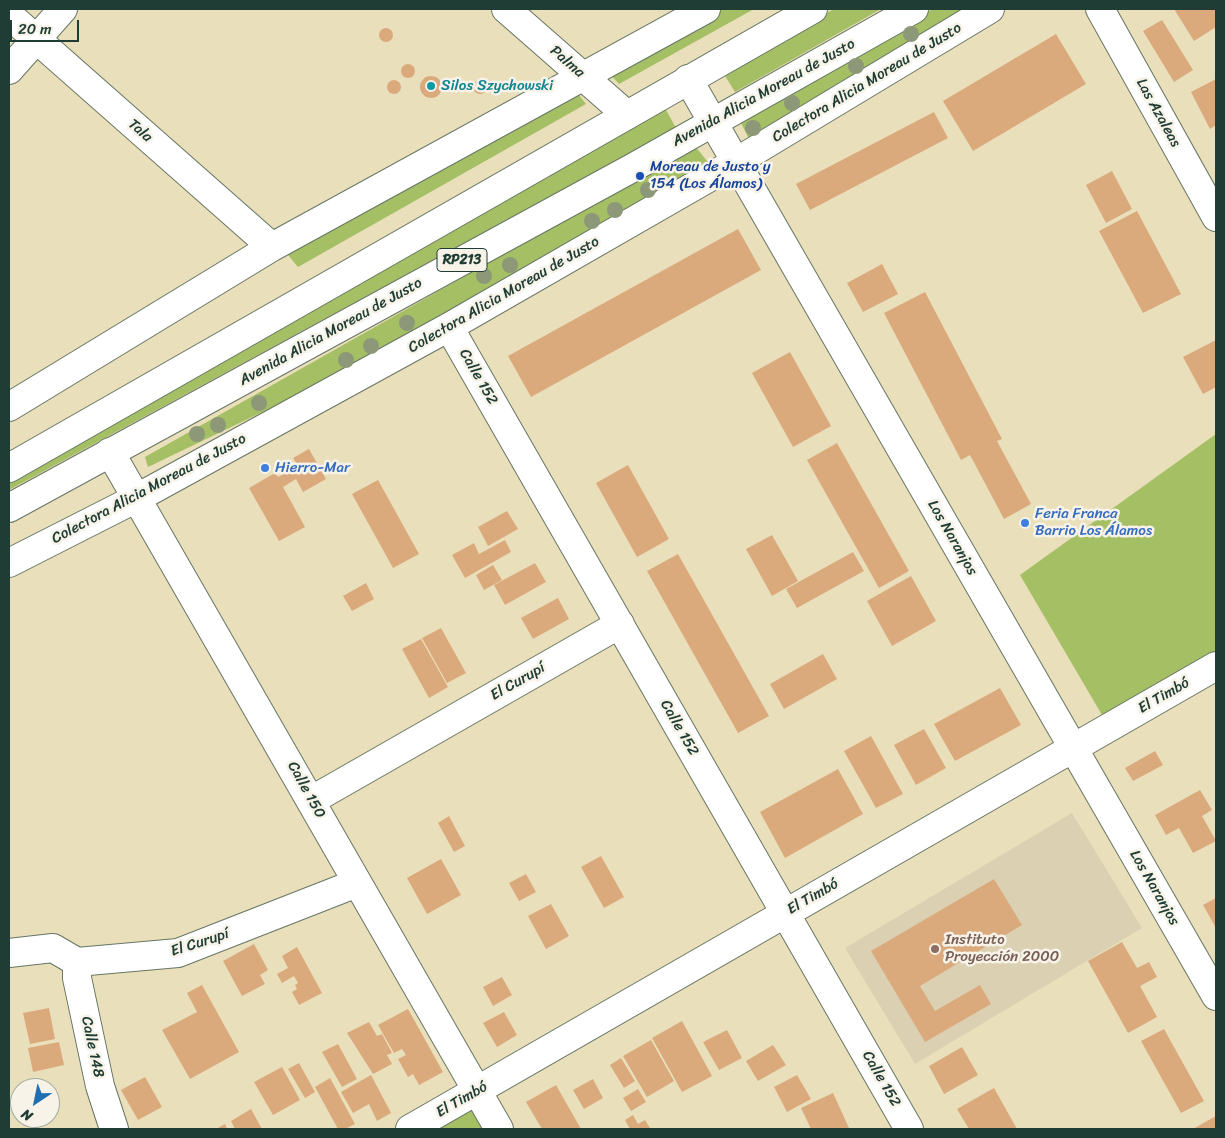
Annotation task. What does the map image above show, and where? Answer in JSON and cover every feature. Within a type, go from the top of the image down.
[{"type":"street","points":[[9,70],[63,9]]},
{"type":"street","name":"Palma","points":[[506,9],[627,115]]},
{"type":"street","points":[[9,407],[272,247],[706,9]]},
{"type":"street","name":"RP213","points":[[9,468],[813,9]]},
{"type":"street","name":"Avenida Alicia Moreau de Justo","points":[[9,508],[713,122],[914,9]]},
{"type":"street","name":"Colectora Alicia Moreau de Justo","points":[[9,563],[137,498],[449,327],[736,162],[990,9]]},
{"type":"street","name":"Las Azaleas","points":[[1100,9],[1216,218]]},
{"type":"street","name":"Tala","points":[[9,15],[272,247]]},
{"type":"street","name":"Los Naranjos","points":[[688,79],[1216,996]]},
{"type":"street","name":"Calle 152","points":[[449,327],[909,1129]]},
{"type":"street","name":"Calle 150","points":[[110,452],[312,800],[357,883],[499,1129]]},
{"type":"street","name":"El Curupí","points":[[312,800],[620,624]]},
{"type":"street","name":"El Timbó","points":[[410,1129],[1216,666]]},
{"type":"street","name":"El Curupí","points":[[77,962],[178,954],[357,883]]},
{"type":"street","points":[[9,953],[53,948],[77,962]]},
{"type":"street","name":"Calle 148","points":[[77,962],[76,978],[96,1068],[114,1129]]},
{"type":"shaded area","points":[[1072,813],[1142,928],[915,1064],[845,948]]},
{"type":"green space","points":[[719,9],[754,9],[619,84],[607,71]]},
{"type":"green space","points":[[834,9],[881,9],[735,92],[722,71]]},
{"type":"green space","points":[[933,9],[971,9],[749,139],[738,117]]},
{"type":"green space","points":[[575,90],[586,104],[298,267],[288,255]]},
{"type":"green space","points":[[665,108],[676,128],[9,490],[9,480]]},
{"type":"green space","points":[[695,146],[711,166],[354,368],[148,467],[145,457]]},
{"type":"green space","points":[[1216,434],[1216,655],[1102,715],[1020,575]]},
{"type":"green space","points":[[470,1101],[486,1129],[421,1129]]},
{"type":"building","points":[[1174,9],[1216,9],[1216,27],[1194,41]]},
{"type":"building","points":[[1162,20],[1193,70],[1174,82],[1143,31]]},
{"type":"building","points":[[383,28],[389,28],[393,35],[389,42],[383,42],[379,38],[379,32]]},
{"type":"building","points":[[1056,34],[1086,84],[973,151],[943,101]]},
{"type":"building","points":[[405,64],[411,64],[415,71],[411,78],[405,78],[401,74],[401,68]]},
{"type":"building","name":"Silos Szychowski","points":[[431,76],[439,79],[442,87],[439,95],[431,98],[423,95],[420,87],[423,79]]},
{"type":"building","points":[[1216,79],[1216,125],[1210,129],[1191,92]]},
{"type":"building","points":[[391,80],[397,80],[401,87],[397,94],[391,94],[387,90],[387,84]]},
{"type":"building","points":[[477,80],[483,80],[487,87],[483,94],[477,94],[473,90],[473,84]]},
{"type":"building","points":[[934,112],[948,138],[810,210],[796,184]]},
{"type":"building","points":[[1112,171],[1132,209],[1106,223],[1086,185]]},
{"type":"building","points":[[1137,211],[1181,294],[1143,313],[1099,231]]},
{"type":"building","points":[[738,229],[761,270],[531,397],[508,356]]},
{"type":"building","points":[[882,264],[898,294],[863,312],[847,283]]},
{"type":"building","points":[[925,292],[1002,439],[997,441],[1031,504],[1004,519],[970,455],[961,460],[884,313]]},
{"type":"building","points":[[1216,340],[1216,387],[1203,394],[1183,357]]},
{"type":"building","points":[[790,352],[831,426],[793,447],[752,373]]},
{"type":"building","points":[[837,443],[909,571],[879,588],[807,460]]},
{"type":"building","points":[[309,449],[326,479],[303,492],[296,479],[283,487],[305,527],[279,541],[249,488],[275,473],[278,477],[298,466],[293,458]]},
{"type":"building","points":[[628,465],[669,539],[637,557],[596,483]]},
{"type":"building","points":[[378,480],[419,554],[393,568],[352,494]]},
{"type":"building","points":[[507,511],[518,529],[488,546],[478,527]]},
{"type":"building","points":[[772,535],[798,581],[772,596],[746,549]]},
{"type":"building","points":[[505,540],[511,552],[465,578],[452,555],[474,543],[479,554]]},
{"type":"building","points":[[853,552],[864,571],[797,608],[786,589]]},
{"type":"building","points":[[678,554],[769,716],[738,733],[647,571]]},
{"type":"building","points":[[535,563],[546,582],[505,605],[494,585]]},
{"type":"building","points":[[493,565],[502,580],[484,590],[476,575]]},
{"type":"building","points":[[911,576],[936,621],[892,646],[867,601]]},
{"type":"building","points":[[366,583],[374,599],[352,611],[343,596]]},
{"type":"building","points":[[558,598],[569,619],[533,639],[521,618]]},
{"type":"building","points":[[441,628],[466,673],[447,683],[422,638]]},
{"type":"building","points":[[421,639],[448,687],[429,698],[402,649]]},
{"type":"building","points":[[823,654],[837,679],[784,709],[770,684]]},
{"type":"building","points":[[1000,688],[1021,725],[955,761],[934,724]]},
{"type":"building","points":[[924,729],[946,768],[916,785],[894,745]]},
{"type":"building","points":[[871,736],[903,794],[876,808],[844,751]]},
{"type":"building","points":[[1155,751],[1163,765],[1133,781],[1125,768]]},
{"type":"building","points":[[838,769],[863,814],[785,858],[760,812]]},
{"type":"building","points":[[1200,790],[1212,810],[1202,816],[1216,841],[1193,853],[1179,828],[1166,835],[1155,815]]},
{"type":"building","points":[[449,816],[465,846],[454,852],[438,823]]},
{"type":"building","points":[[601,856],[624,897],[604,908],[581,867]]},
{"type":"building","points":[[441,859],[461,895],[427,914],[407,878]]},
{"type":"building","points":[[526,874],[536,892],[519,901],[509,883]]},
{"type":"building","points":[[994,879],[1022,925],[920,986],[935,1011],[980,985],[991,1004],[925,1042],[871,951]]},
{"type":"building","points":[[1216,898],[1216,928],[1203,905]]},
{"type":"building","points":[[551,904],[569,936],[546,949],[528,916]]},
{"type":"building","points":[[1122,942],[1137,968],[1149,962],[1157,977],[1140,986],[1157,1017],[1128,1033],[1088,961]]},
{"type":"building","points":[[254,944],[268,970],[260,975],[265,984],[242,996],[223,961]]},
{"type":"building","points":[[297,947],[322,993],[299,1005],[292,992],[297,989],[295,985],[298,983],[294,976],[282,983],[277,974],[288,968],[282,956]]},
{"type":"building","points":[[502,977],[512,995],[493,1006],[483,987]]},
{"type":"building","points":[[202,985],[239,1052],[190,1079],[162,1030],[197,1012],[187,993]]},
{"type":"building","points":[[49,1008],[55,1039],[30,1044],[23,1013]]},
{"type":"building","points":[[408,1009],[443,1072],[419,1085],[413,1074],[408,1077],[398,1059],[406,1055],[402,1049],[394,1053],[378,1025]]},
{"type":"building","points":[[504,1012],[517,1035],[497,1047],[483,1023]]},
{"type":"building","points":[[682,1021],[712,1076],[682,1092],[652,1038]]},
{"type":"building","points":[[369,1022],[377,1036],[382,1034],[392,1053],[387,1055],[392,1064],[373,1074],[347,1033]]},
{"type":"building","points":[[1164,1029],[1204,1101],[1181,1113],[1141,1041]]},
{"type":"building","points":[[727,1030],[742,1058],[719,1070],[703,1042]]},
{"type":"building","points":[[651,1040],[674,1081],[647,1097],[623,1056]]},
{"type":"building","points":[[59,1042],[64,1065],[33,1072],[28,1048]]},
{"type":"building","points":[[338,1044],[357,1079],[342,1087],[322,1052]]},
{"type":"building","points":[[773,1045],[786,1065],[758,1081],[746,1061]]},
{"type":"building","points":[[962,1047],[978,1075],[944,1094],[929,1066]]},
{"type":"building","points":[[621,1058],[635,1081],[624,1088],[610,1065]]},
{"type":"building","points":[[299,1063],[315,1092],[305,1098],[288,1069]]},
{"type":"building","points":[[282,1067],[300,1100],[273,1115],[254,1082]]},
{"type":"building","points":[[371,1075],[391,1113],[377,1121],[369,1104],[353,1113],[341,1092]]},
{"type":"building","points":[[797,1075],[811,1099],[787,1112],[774,1087]]},
{"type":"building","points":[[145,1077],[162,1107],[138,1120],[121,1090]]},
{"type":"building","points":[[330,1078],[355,1124],[345,1129],[338,1129],[315,1087]]},
{"type":"building","points":[[593,1079],[603,1098],[584,1109],[573,1090]]},
{"type":"building","points":[[556,1085],[581,1129],[542,1129],[526,1102]]},
{"type":"building","points":[[994,1088],[1017,1129],[969,1129],[957,1109]]},
{"type":"building","points":[[638,1089],[646,1102],[631,1111],[623,1098]]},
{"type":"building","points":[[833,1093],[849,1128],[811,1129],[801,1108]]},
{"type":"building","points":[[251,1109],[262,1129],[235,1129],[231,1121]]},
{"type":"building","points":[[633,1115],[638,1124],[645,1120],[650,1128],[630,1129],[625,1120]]},
{"type":"building","points":[[1216,1116],[1216,1129],[1193,1129]]},
{"type":"building","points":[[225,1124],[227,1129],[216,1129]]},
{"type":"place","name":"Silos Szychowski","points":[[431,86]]},
{"type":"place","name":"Moreau de Justo y 154 (Los Álamos)","points":[[640,176]]},
{"type":"place","name":"Hierro-Mar","points":[[265,468]]},
{"type":"place","name":"Feria Franca Barrio Los Álamos","points":[[1025,523]]},
{"type":"place","name":"Instituto Proyección 2000","points":[[935,949]]}]
